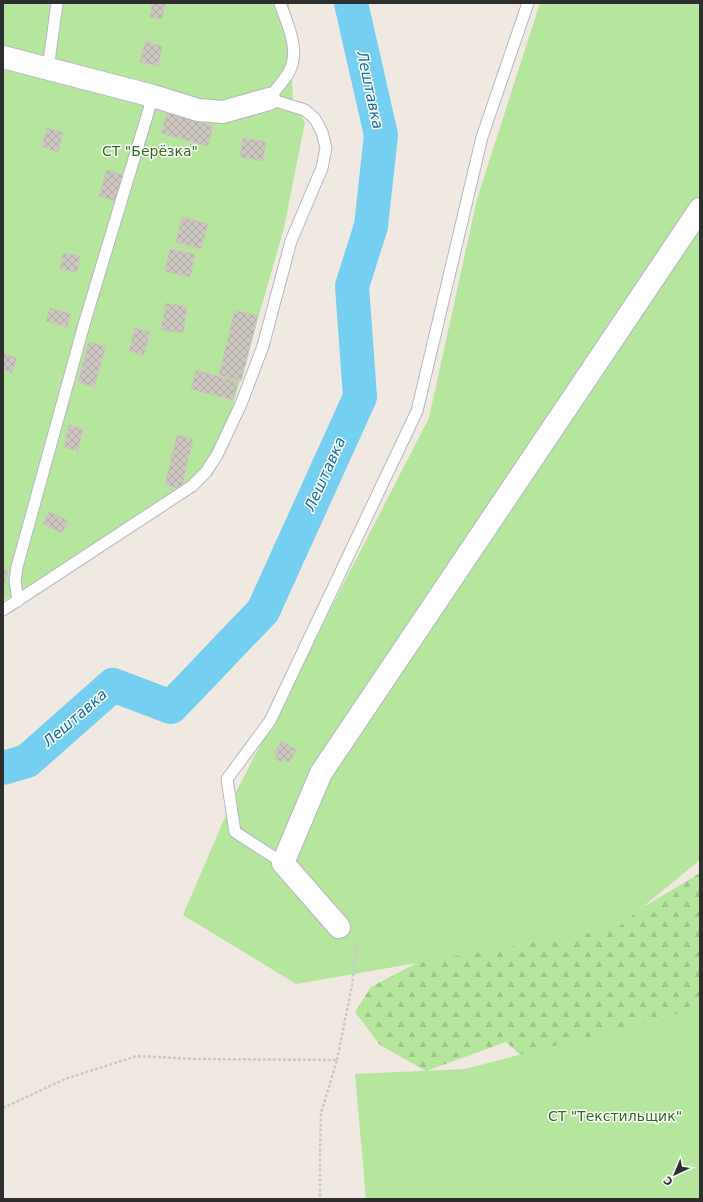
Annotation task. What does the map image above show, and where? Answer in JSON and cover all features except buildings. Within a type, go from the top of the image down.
[{"type":"street","points":[[3,57],[153,96],[198,110],[224,112],[269,99]]},
{"type":"street","points":[[339,927],[283,863],[321,773],[700,209]]},
{"type":"lane","points":[[48,69],[57,3]]},
{"type":"lane","points":[[3,610],[192,486],[206,472],[217,455],[241,404],[263,346],[291,241],[322,168],[326,148],[322,132],[315,119],[305,110],[269,99],[290,71],[294,56],[293,40],[280,3]]},
{"type":"lane","points":[[283,863],[235,832],[227,779],[270,721],[418,411],[482,137],[528,3]]},
{"type":"lane","points":[[18,601],[15,581],[17,567],[85,321],[153,96]]},
{"type":"path","points":[[320,1199],[321,1113],[337,1060],[352,985],[357,944],[339,927]]},
{"type":"path","points":[[3,1108],[65,1079],[137,1056],[198,1059],[337,1060]]},
{"type":"green space","name":"СТ \"Берёзка\"","points":[[3,3],[289,3],[293,103],[305,122],[284,228],[213,475],[3,601]]},
{"type":"green space","points":[[540,3],[700,3],[700,860],[617,928],[296,984],[183,915],[235,794],[429,418],[477,199]]},
{"type":"green space","points":[[700,873],[700,1051],[548,1080],[506,1042],[426,1071],[380,1045],[355,1012],[371,987],[432,955],[622,920]]},
{"type":"green space","name":"СТ \"Текстильщик\"","points":[[700,1008],[700,1199],[366,1199],[355,1074],[465,1069]]},
{"type":"waterway","name":"Лештавка","points":[[3,768],[27,761],[113,685],[171,707],[263,611],[360,397],[352,286],[371,226],[381,135],[351,3]]}]
